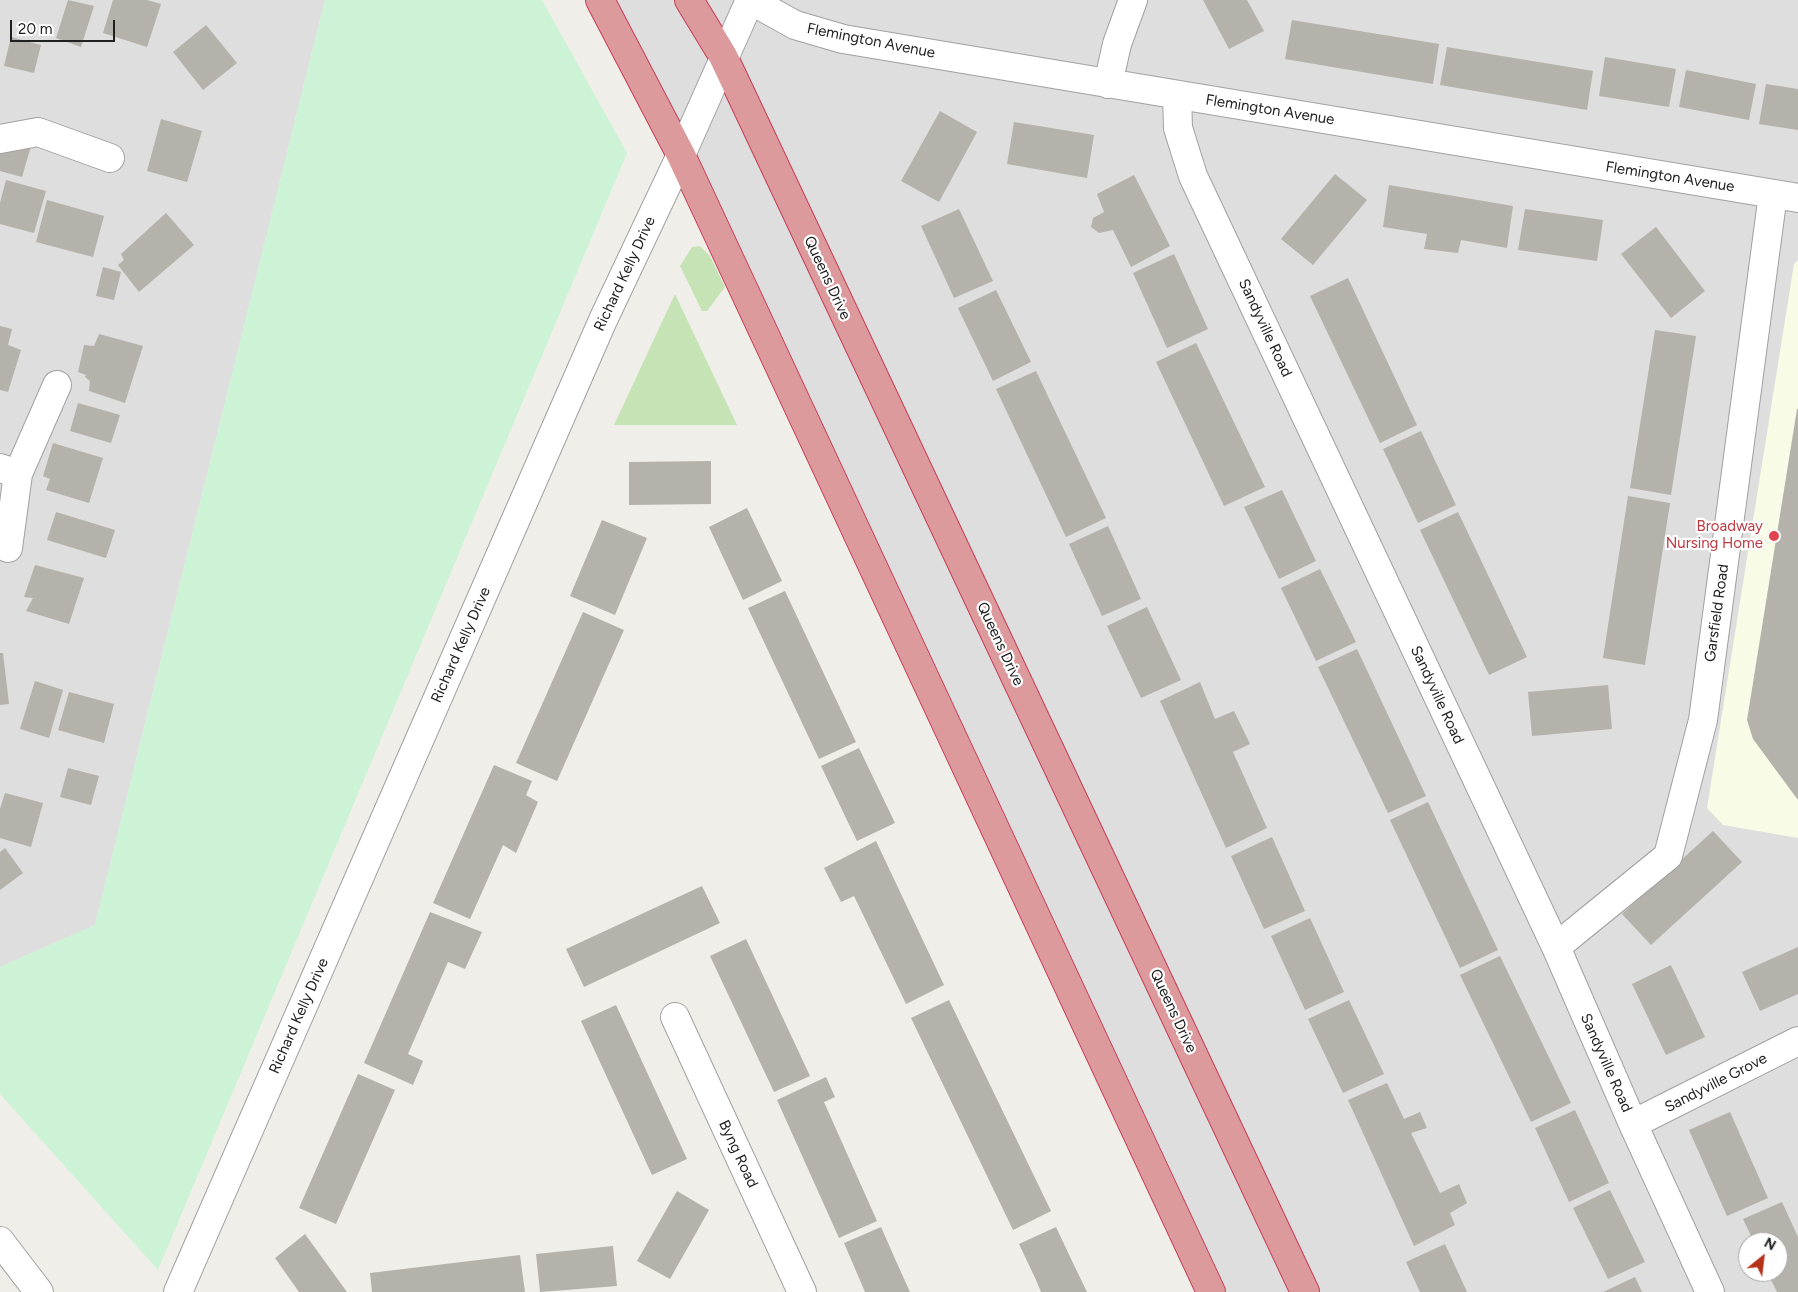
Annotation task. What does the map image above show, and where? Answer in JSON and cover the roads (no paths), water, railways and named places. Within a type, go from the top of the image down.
[{"type":"highway","points":[[600,0],[681,155],[1211,1292]]},
{"type":"highway","name":"Queens Drive","points":[[689,0],[723,56],[1305,1292]]},
{"type":"street","name":"Richard Kelly Drive","points":[[178,1292],[599,329],[681,155],[723,56],[750,0]]},
{"type":"street","name":"Flemington Avenue","points":[[750,0],[795,25],[820,34],[1108,84],[1786,196]]},
{"type":"street","points":[[1108,84],[1117,44],[1133,0]]},
{"type":"street","name":"Sandyville Road","points":[[1176,95],[1178,128],[1193,176],[1556,947],[1633,1124],[1710,1292]]},
{"type":"street","points":[[0,139],[38,132],[110,158]]},
{"type":"street","name":"Garsfield Road","points":[[1556,947],[1668,856],[1702,720],[1786,196]]},
{"type":"street","points":[[8,548],[9,471],[57,385]]},
{"type":"street","name":"Byng Road","points":[[675,1017],[802,1292]]},
{"type":"street","name":"Sandyville Grove","points":[[1633,1124],[1798,1041]]},
{"type":"street","points":[[0,1241],[39,1292]]},
{"type":"place","name":"Broadway Nursing Home","points":[[1774,536]]}]
